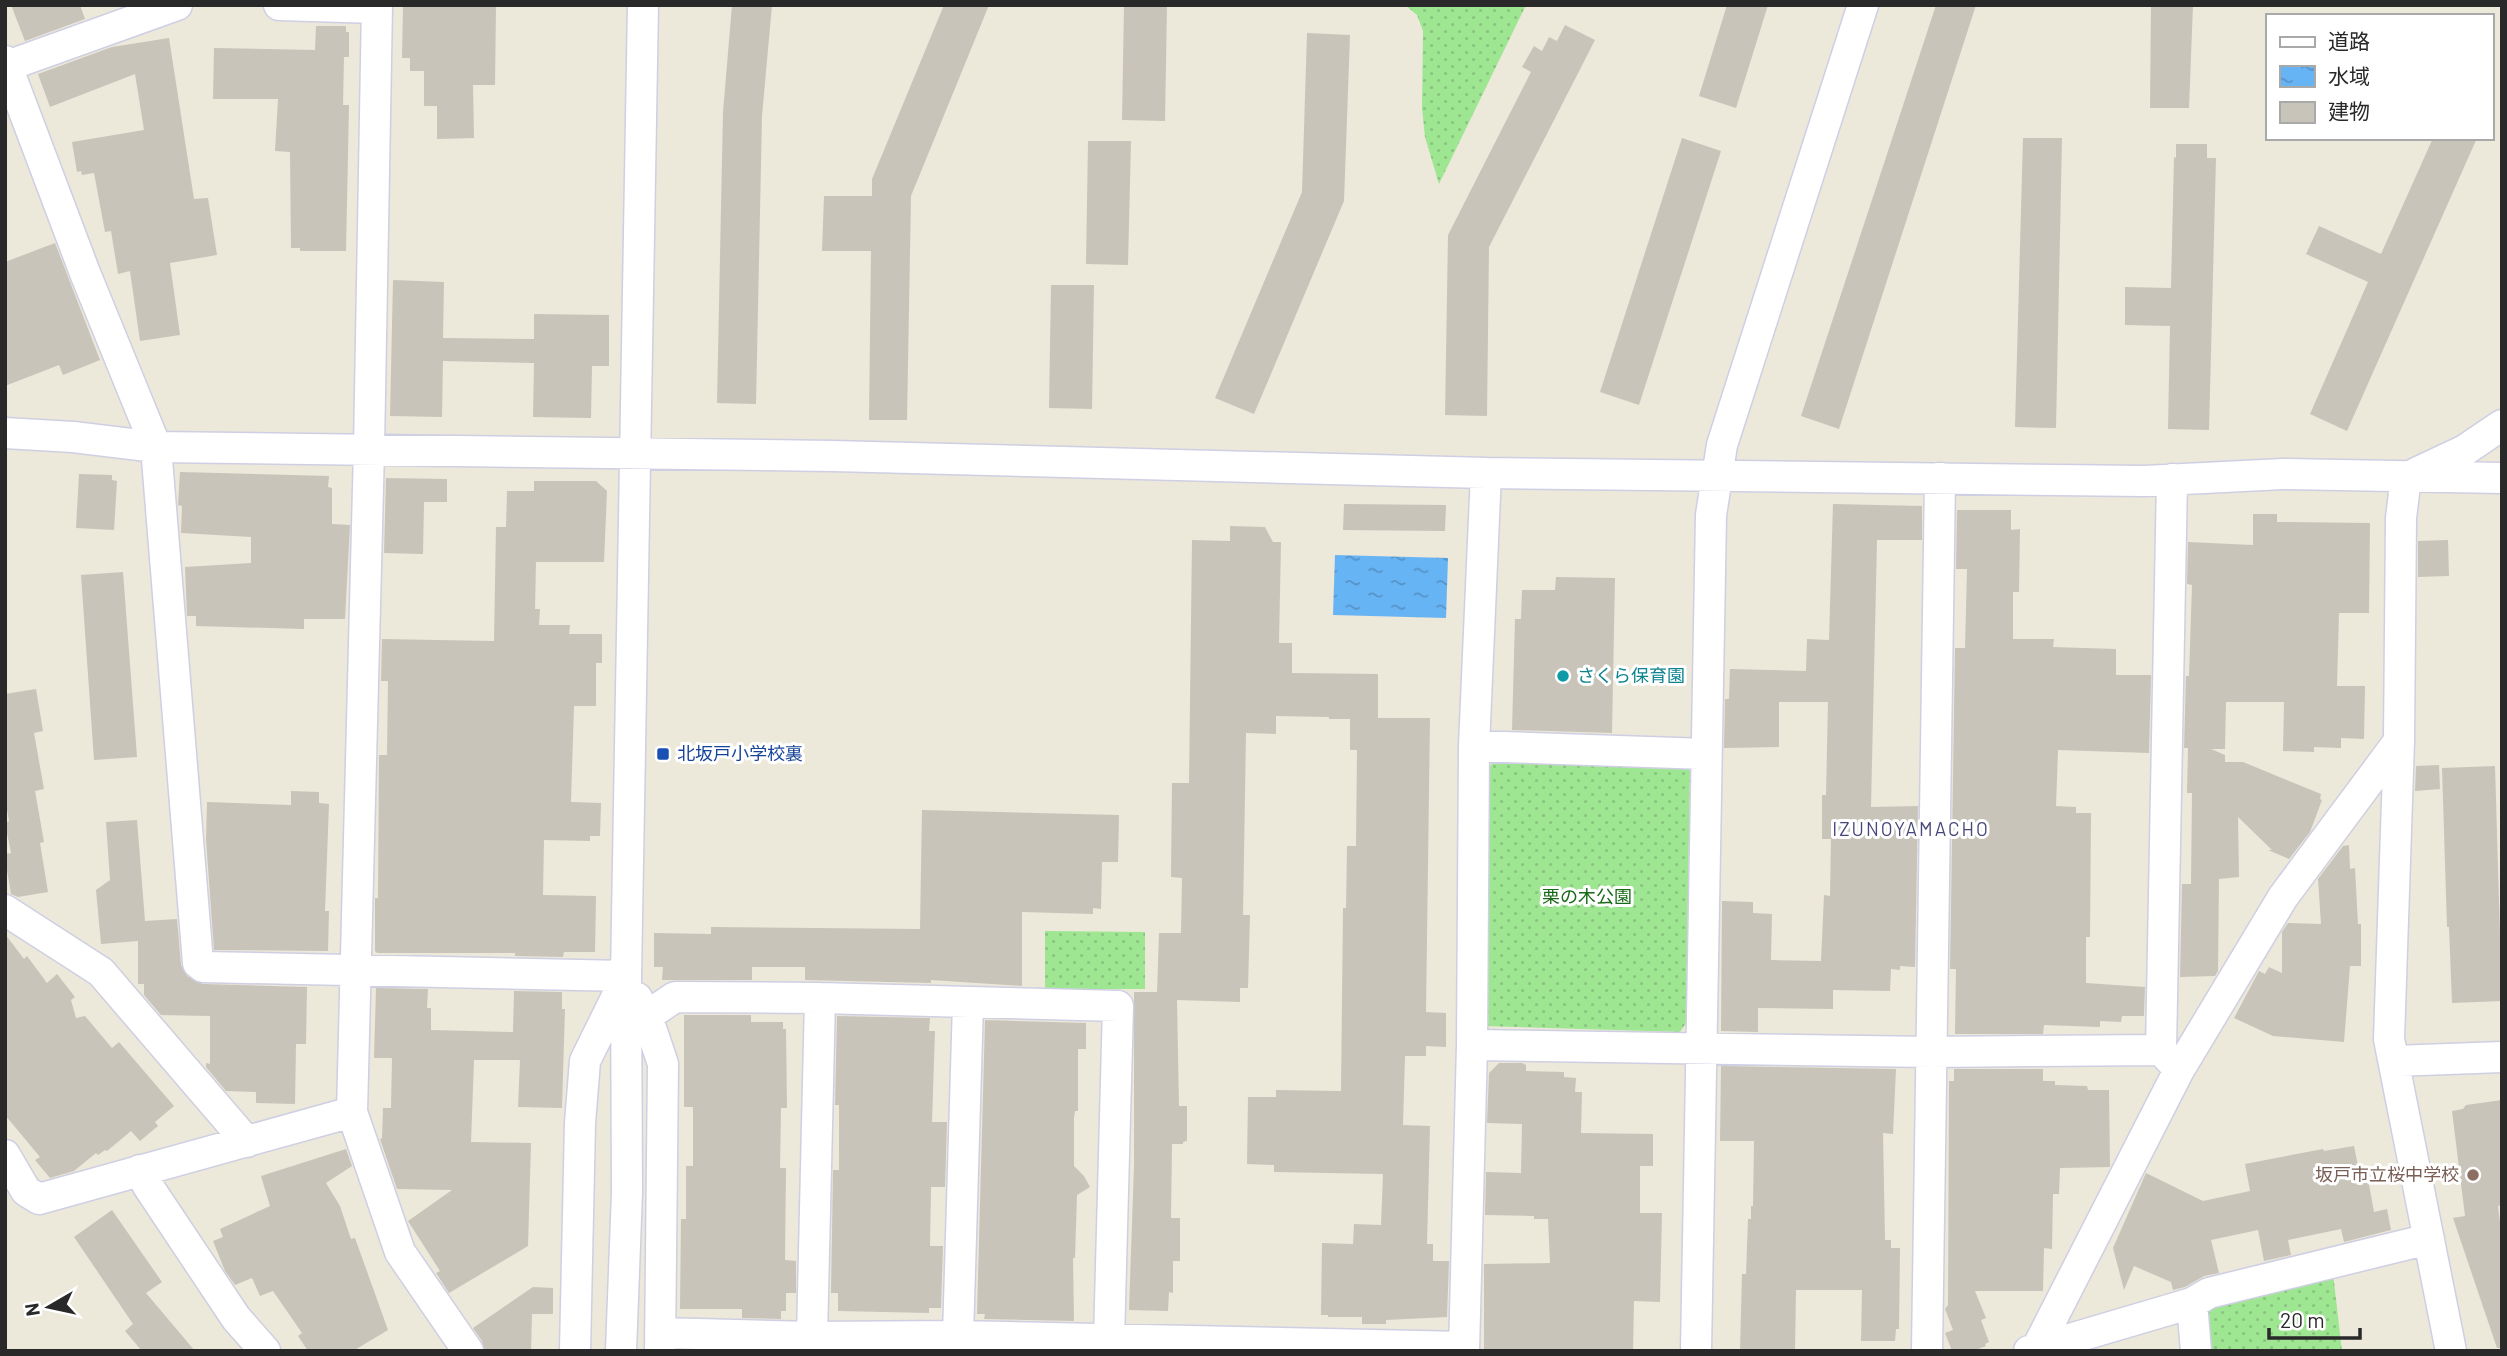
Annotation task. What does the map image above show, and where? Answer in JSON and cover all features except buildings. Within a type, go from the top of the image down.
[{"type":"street","points":[[177,5],[6,64],[156,447],[198,963],[203,967],[357,972],[626,976]]},
{"type":"street","points":[[279,5],[377,7],[352,1112],[400,1252],[468,1351]]},
{"type":"street","points":[[621,1351],[627,1192],[626,976],[643,5]]},
{"type":"street","points":[[1696,1351],[1711,514],[1722,445],[1863,5]]},
{"type":"street","points":[[2406,477],[2465,450],[2502,425]]},
{"type":"street","points":[[5,433],[73,437],[156,447],[635,454],[1486,473],[2172,479],[2283,474],[2502,478]]},
{"type":"street","points":[[626,976],[647,1016],[663,1064],[660,1342],[958,1336],[1464,1349],[1472,1045],[1474,746],[1486,473]]},
{"type":"street","points":[[2406,477],[2401,518],[2399,741],[2389,1039],[2451,1351]]},
{"type":"street","points":[[1927,1351],[1940,478]]},
{"type":"street","points":[[2170,1060],[2172,479]]},
{"type":"street","points":[[2033,1349],[2170,1060],[2283,897],[2399,741]]},
{"type":"street","points":[[1474,746],[1706,754]]},
{"type":"street","points":[[5,910],[101,972],[247,1142]]},
{"type":"street","points":[[575,1351],[580,1124],[585,1061],[626,976]]},
{"type":"street","points":[[647,1016],[674,997],[1118,1006],[1109,1340]]},
{"type":"street","points":[[812,1338],[820,998]]},
{"type":"street","points":[[958,1336],[968,1003]]},
{"type":"street","points":[[1472,1045],[1930,1052],[2170,1060]]},
{"type":"street","points":[[2394,1061],[2502,1057]]},
{"type":"street","points":[[5,1155],[26,1191],[39,1199],[352,1112]]},
{"type":"street","points":[[140,1170],[230,1309],[265,1351]]},
{"type":"street","points":[[2033,1349],[2192,1303],[2210,1293],[2429,1239]]},
{"type":"street","points":[[2192,1303],[2196,1351]]},
{"type":"green space","points":[[1405,5],[1526,5],[1439,184],[1425,137],[1422,108],[1423,31],[1417,15]]},
{"type":"green space","name":"栗の木公園","points":[[1498,760],[1682,763],[1690,771],[1686,1023],[1680,1032],[1483,1026],[1487,768]]},
{"type":"green space","points":[[1045,931],[1145,932],[1145,989],[1045,989]]},
{"type":"green space","points":[[2333,1273],[2342,1351],[2212,1351],[2208,1310],[2213,1303]]},
{"type":"water","points":[[1335,555],[1448,558],[1446,618],[1333,615]]},
{"type":"place","name":"さくら保育園","points":[[1563,676]]},
{"type":"place","name":"北坂戸小学校裏","points":[[663,754]]},
{"type":"place","name":"坂戸市立桜中学校","points":[[2473,1175]]},
{"type":"district","name":"IZUNOYAMACHO","points":[[1911,829]]}]
